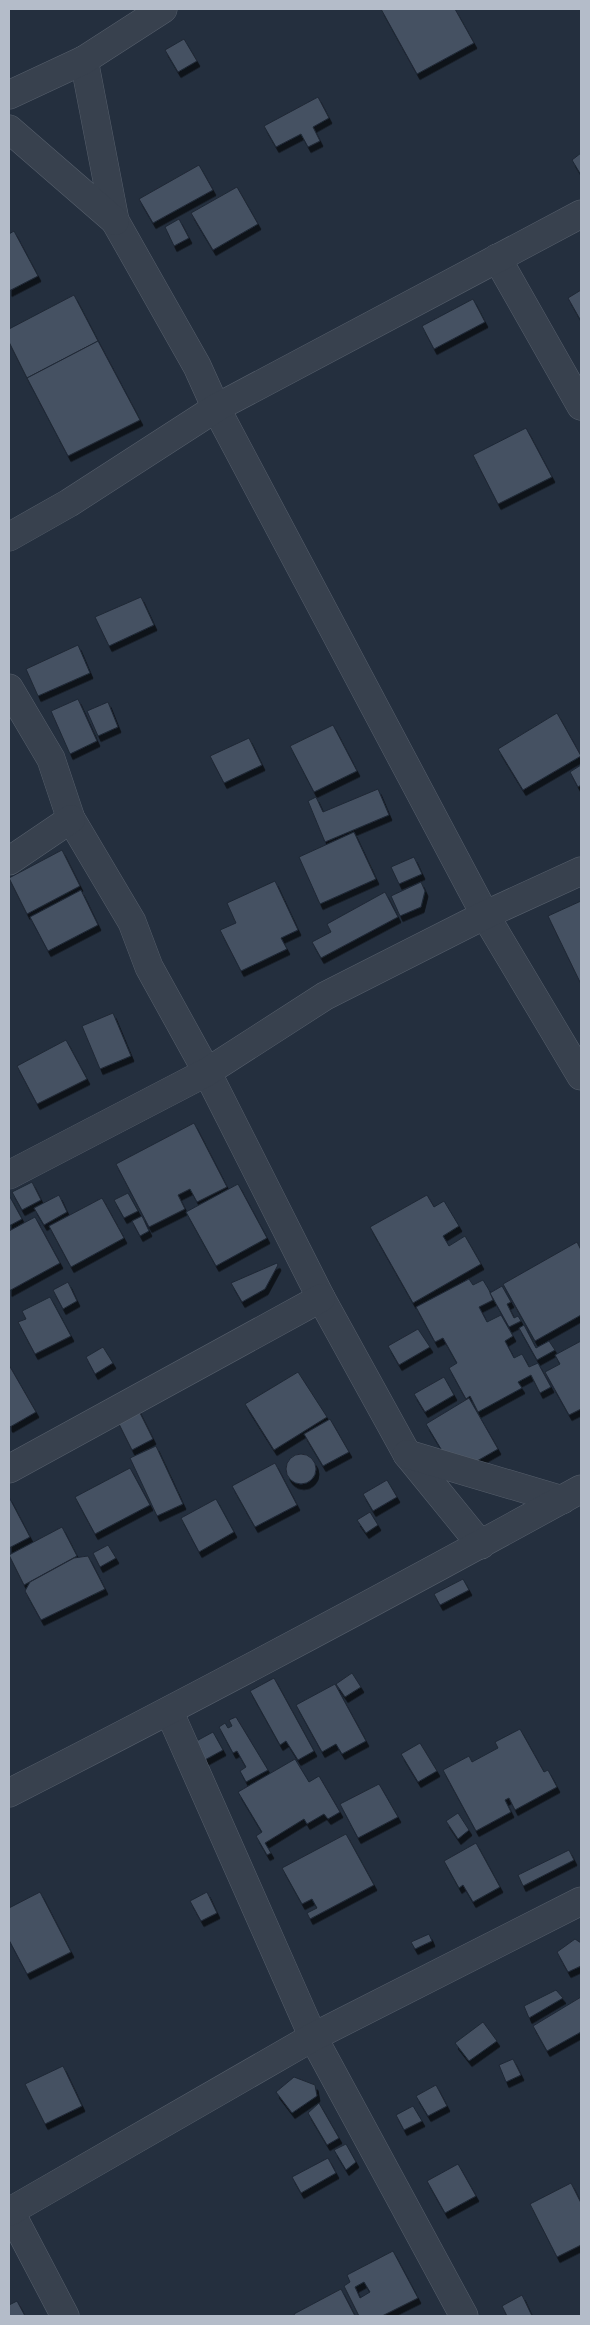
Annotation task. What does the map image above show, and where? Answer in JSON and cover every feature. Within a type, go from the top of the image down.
[{"type":"street","points":[[9,95],[84,60],[163,9]]},
{"type":"street","points":[[84,60],[115,221],[197,366],[216,408],[485,915],[581,1076]]},
{"type":"street","points":[[9,129],[115,221]]},
{"type":"street","points":[[9,537],[69,503],[216,408],[581,214]]},
{"type":"street","points":[[497,258],[581,406]]},
{"type":"street","points":[[9,688],[51,759],[71,819],[132,922],[149,966],[207,1072],[321,1298],[407,1454],[481,1545]]},
{"type":"street","points":[[9,861],[71,819]]},
{"type":"street","points":[[9,1175],[207,1072],[325,996],[485,915],[581,871]]},
{"type":"street","points":[[9,1469],[321,1298]]},
{"type":"street","points":[[407,1454],[572,1494]]},
{"type":"street","points":[[9,1793],[169,1711],[481,1545],[572,1494]]},
{"type":"street","points":[[169,1711],[313,2037],[464,2316]]},
{"type":"street","points":[[64,2316],[9,2211],[313,2037],[581,1901]]},
{"type":"building","points":[[381,9],[455,9],[474,43],[417,74]]},
{"type":"building","points":[[184,39],[197,61],[178,72],[165,50]]},
{"type":"building","points":[[318,97],[329,118],[313,127],[320,141],[308,147],[301,134],[276,147],[264,126]]},
{"type":"building","points":[[581,153],[581,175],[572,160]]},
{"type":"building","points":[[199,165],[213,190],[153,223],[139,199]]},
{"type":"building","points":[[237,187],[258,224],[213,250],[191,213]]},
{"type":"building","points":[[179,219],[189,238],[174,246],[165,227]]},
{"type":"building","points":[[14,231],[38,276],[9,291],[9,234]]},
{"type":"building","points":[[581,290],[581,321],[568,298]]},
{"type":"building","points":[[74,295],[98,341],[27,378],[9,342],[9,329]]},
{"type":"building","points":[[473,299],[485,322],[434,349],[422,326]]},
{"type":"building","points":[[98,341],[140,420],[68,456],[27,378]]},
{"type":"building","points":[[526,428],[552,477],[498,504],[473,455]]},
{"type":"building","points":[[141,597],[154,625],[109,646],[95,617]]},
{"type":"building","points":[[78,645],[90,673],[38,696],[26,669]]},
{"type":"building","points":[[78,699],[97,741],[70,754],[51,711]]},
{"type":"building","points":[[108,702],[118,727],[98,736],[87,711]]},
{"type":"building","points":[[557,713],[581,756],[523,790],[498,749]]},
{"type":"building","points":[[333,725],[357,771],[314,792],[290,746]]},
{"type":"building","points":[[249,738],[262,765],[224,783],[210,756]]},
{"type":"building","points":[[581,765],[581,785],[578,787],[570,772]]},
{"type":"building","points":[[378,789],[389,815],[325,842],[308,801],[316,797],[323,812]]},
{"type":"building","points":[[354,832],[376,879],[320,904],[299,857]]},
{"type":"building","points":[[62,850],[80,886],[27,914],[9,878]]},
{"type":"building","points":[[414,857],[422,874],[399,884],[391,867]]},
{"type":"building","points":[[275,881],[298,930],[281,938],[287,949],[241,971],[220,930],[236,923],[227,903]]},
{"type":"building","points":[[421,882],[425,891],[421,907],[400,916],[391,896]]},
{"type":"building","points":[[81,890],[98,925],[48,951],[30,917]]},
{"type":"building","points":[[385,892],[398,917],[321,958],[312,942],[331,932],[327,924]]},
{"type":"building","points":[[581,901],[581,982],[580,982],[548,916]]},
{"type":"building","points":[[113,1013],[131,1056],[100,1069],[82,1026]]},
{"type":"building","points":[[66,1040],[87,1079],[37,1104],[17,1066]]},
{"type":"building","points":[[194,1123],[227,1187],[197,1202],[190,1189],[178,1195],[185,1209],[149,1227],[116,1164]]},
{"type":"building","points":[[32,1182],[41,1200],[22,1210],[12,1192]]},
{"type":"building","points":[[238,1184],[267,1238],[216,1266],[186,1212]]},
{"type":"building","points":[[128,1193],[138,1211],[124,1218],[114,1200]]},
{"type":"building","points":[[59,1195],[67,1212],[44,1225],[34,1208]]},
{"type":"building","points":[[427,1195],[434,1207],[444,1201],[459,1226],[443,1236],[449,1246],[465,1236],[481,1264],[413,1303],[370,1227]]},
{"type":"building","points":[[9,1198],[22,1219],[9,1226]]},
{"type":"building","points":[[102,1198],[124,1238],[71,1267],[49,1226]]},
{"type":"building","points":[[142,1216],[149,1231],[140,1236],[132,1221]]},
{"type":"building","points":[[35,1217],[60,1263],[9,1291],[9,1231]]},
{"type":"building","points":[[577,1242],[581,1250],[581,1315],[535,1341],[503,1284]]},
{"type":"building","points":[[277,1263],[278,1265],[265,1289],[242,1302],[231,1283]]},
{"type":"building","points":[[469,1279],[473,1285],[483,1280],[489,1290],[493,1300],[479,1307],[487,1322],[501,1315],[513,1336],[505,1341],[514,1358],[522,1354],[529,1367],[538,1363],[551,1387],[540,1393],[531,1375],[518,1382],[522,1388],[478,1412],[470,1396],[466,1399],[449,1368],[457,1363],[443,1338],[435,1342],[416,1307]]},
{"type":"building","points":[[68,1282],[77,1301],[63,1309],[53,1290]]},
{"type":"building","points":[[502,1286],[511,1302],[507,1304],[514,1318],[518,1316],[521,1321],[509,1327],[490,1293]]},
{"type":"building","points":[[50,1297],[71,1336],[35,1354],[18,1322],[26,1319],[22,1311]]},
{"type":"building","points":[[524,1325],[536,1348],[549,1341],[555,1350],[537,1360],[519,1328]]},
{"type":"building","points":[[418,1329],[430,1347],[399,1365],[388,1346]]},
{"type":"building","points":[[581,1341],[581,1409],[569,1415],[545,1372],[560,1364],[555,1355]]},
{"type":"building","points":[[103,1347],[113,1363],[95,1374],[86,1357]]},
{"type":"building","points":[[9,1365],[36,1412],[10,1427],[9,1426]]},
{"type":"building","points":[[298,1372],[327,1417],[274,1450],[245,1404]]},
{"type":"building","points":[[444,1377],[454,1395],[425,1412],[414,1394]]},
{"type":"building","points":[[469,1398],[498,1449],[470,1465],[447,1459],[426,1424]]},
{"type":"building","points":[[136,1405],[153,1439],[132,1450],[115,1416]]},
{"type":"building","points":[[330,1419],[349,1452],[323,1466],[304,1434]]},
{"type":"building","points":[[156,1446],[183,1504],[157,1516],[130,1458]]},
{"type":"building","points":[[301,1454],[307,1455],[315,1463],[315,1475],[307,1483],[301,1484],[295,1483],[287,1475],[286,1469],[287,1463],[295,1455]]},
{"type":"building","points":[[275,1463],[297,1505],[255,1527],[232,1486]]},
{"type":"building","points":[[130,1468],[150,1505],[95,1534],[75,1497]]},
{"type":"building","points":[[387,1480],[397,1497],[373,1511],[363,1494]]},
{"type":"building","points":[[9,1497],[30,1537],[9,1548]]},
{"type":"building","points":[[216,1499],[234,1532],[199,1552],[181,1518]]},
{"type":"building","points":[[370,1512],[378,1525],[366,1533],[357,1520]]},
{"type":"building","points":[[62,1527],[77,1556],[24,1585],[9,1555]]},
{"type":"building","points":[[108,1545],[116,1558],[100,1567],[93,1553]]},
{"type":"building","points":[[88,1556],[105,1589],[41,1620],[25,1591],[30,1582],[74,1558]]},
{"type":"building","points":[[463,1579],[469,1590],[440,1605],[434,1594]]},
{"type":"building","points":[[352,1673],[361,1687],[345,1697],[336,1684]]},
{"type":"building","points":[[274,1678],[314,1751],[298,1760],[286,1741],[280,1745],[250,1691]]},
{"type":"building","points":[[335,1684],[366,1741],[342,1754],[336,1744],[322,1752],[296,1705]]},
{"type":"building","points":[[236,1717],[268,1770],[246,1782],[240,1771],[246,1767],[237,1751],[233,1753],[219,1727],[225,1723],[228,1728],[232,1726],[229,1720]]},
{"type":"building","points":[[520,1729],[544,1772],[548,1770],[557,1787],[515,1810],[509,1798],[505,1800],[511,1812],[476,1831],[443,1770],[469,1756],[472,1762],[498,1748],[495,1742]]},
{"type":"building","points":[[213,1732],[223,1750],[201,1762],[191,1744]]},
{"type":"building","points":[[420,1743],[437,1771],[418,1782],[401,1754]]},
{"type":"building","points":[[295,1759],[309,1782],[319,1776],[340,1812],[328,1819],[324,1814],[307,1824],[304,1819],[265,1843],[271,1853],[267,1855],[256,1836],[262,1832],[238,1792]]},
{"type":"building","points":[[379,1784],[398,1817],[358,1838],[340,1804]]},
{"type":"building","points":[[458,1813],[469,1830],[458,1839],[446,1821]]},
{"type":"building","points":[[346,1834],[374,1885],[310,1919],[307,1913],[317,1908],[312,1899],[302,1904],[282,1868]]},
{"type":"building","points":[[476,1843],[500,1887],[473,1902],[463,1885],[459,1888],[444,1861]]},
{"type":"building","points":[[569,1850],[574,1860],[523,1886],[518,1875]]},
{"type":"building","points":[[40,1892],[71,1952],[27,1974],[9,1940],[9,1908]]},
{"type":"building","points":[[207,1892],[217,1913],[201,1921],[190,1901]]},
{"type":"building","points":[[429,1934],[432,1941],[415,1949],[411,1942]]},
{"type":"building","points":[[575,1939],[581,1943],[581,1966],[568,1972],[557,1952]]},
{"type":"building","points":[[556,1990],[563,1998],[529,2018],[524,2006]]},
{"type":"building","points":[[581,1997],[581,2032],[547,2051],[533,2026]]},
{"type":"building","points":[[483,2022],[497,2041],[469,2061],[455,2043]]},
{"type":"building","points":[[513,2059],[521,2075],[506,2082],[499,2065]]},
{"type":"building","points":[[63,2066],[82,2106],[45,2124],[25,2084]]},
{"type":"building","points":[[294,2077],[315,2085],[317,2096],[292,2113],[276,2092]]},
{"type":"building","points":[[436,2085],[447,2106],[428,2116],[416,2096]]},
{"type":"building","points":[[319,2103],[339,2138],[327,2145],[308,2113]]},
{"type":"building","points":[[413,2106],[422,2121],[404,2130],[396,2115]]},
{"type":"building","points":[[346,2144],[356,2162],[346,2170],[334,2150]]},
{"type":"building","points":[[328,2158],[336,2173],[301,2193],[292,2177]]},
{"type":"building","points":[[458,2164],[476,2196],[445,2213],[427,2181]]},
{"type":"building","points":[[571,2183],[581,2203],[581,2245],[557,2257],[530,2204]]},
{"type":"building","points":[[393,2251],[418,2298],[382,2316],[359,2316],[344,2286],[350,2282],[347,2275]],"holes":[[[364,2282],[370,2292],[360,2298],[355,2287]]]},
{"type":"building","points":[[341,2289],[355,2316],[295,2316],[294,2314]]},
{"type":"building","points":[[522,2295],[532,2316],[507,2316],[502,2306]]},
{"type":"building","points":[[17,2301],[25,2316],[9,2316],[9,2305]]}]
